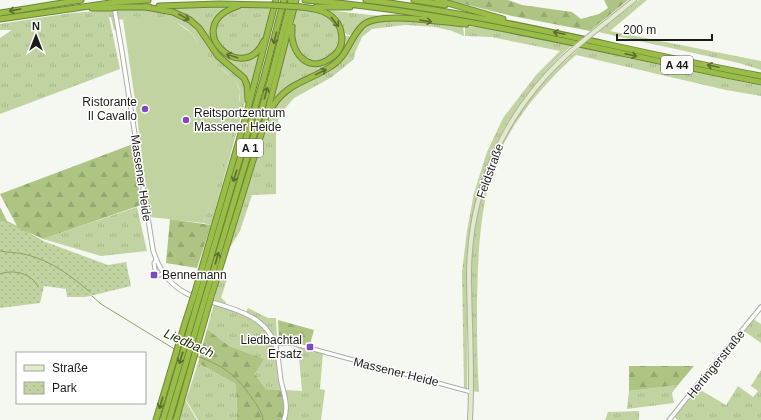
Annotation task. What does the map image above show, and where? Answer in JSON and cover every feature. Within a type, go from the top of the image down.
[{"type":"highway","points":[[0,13],[81,0]]},
{"type":"highway","points":[[0,19],[67,8],[148,0]]},
{"type":"highway","points":[[156,420],[198,293],[270,29],[276,0]]},
{"type":"highway","name":"A 1","points":[[163,420],[198,293],[264,77],[284,0]]},
{"type":"highway","name":"A 1","points":[[169,420],[209,296],[270,81],[291,0]]},
{"type":"highway","points":[[296,0],[292,38],[297,54],[311,62],[322,62],[332,58],[340,47],[342,37],[337,21],[327,13],[301,7]]},
{"type":"highway","name":"A 44","points":[[305,0],[370,7],[498,27],[761,82]]},
{"type":"highway","name":"A 44","points":[[366,0],[461,14],[526,26],[761,76]]},
{"type":"highway","points":[[414,0],[473,10]]},
{"type":"highway","points":[[437,0],[526,26]]},
{"type":"highway","points":[[113,4],[146,7],[173,12],[190,20],[199,28],[218,56],[244,78],[248,90],[245,120]]},
{"type":"highway","points":[[146,7],[252,4],[301,7],[370,7]]},
{"type":"highway","points":[[252,4],[227,9],[217,18],[213,30],[216,44],[228,55],[236,58],[246,58],[254,54],[263,45],[270,29]]},
{"type":"highway","points":[[176,420],[209,296],[264,125],[294,12]]},
{"type":"highway","points":[[264,125],[280,96],[293,85],[334,65],[342,57],[355,33],[363,24],[372,20],[386,18],[408,18],[498,27]]},
{"type":"main road","name":"Feldstraße","points":[[470,420],[469,270],[473,231],[480,192],[494,154],[518,110],[550,70],[634,0]]},
{"type":"street","name":"Massener Heide","points":[[113,4],[122,52],[150,237],[156,260],[163,274],[176,288],[186,294],[238,310],[255,319],[267,329],[275,344],[286,403],[284,420]]},
{"type":"street","name":"Massener Heide","points":[[156,260],[154,263],[156,276],[163,274]]},
{"type":"street","name":"Hertingerstraße","points":[[669,420],[761,307]]},
{"type":"street","name":"Massener Heide","points":[[275,344],[291,343],[471,392]]},
{"type":"green space","points":[[448,0],[508,0],[522,5],[572,12],[581,19],[599,14],[608,8],[604,0],[628,0],[590,31],[512,16]]},
{"type":"green space","points":[[639,0],[647,0],[610,31],[761,61],[761,70],[739,63],[598,32]]},
{"type":"green space","points":[[228,6],[221,11],[214,22],[213,27],[215,38],[221,52],[246,58],[265,44],[250,93],[248,85],[219,55],[205,35],[183,14],[169,9],[169,7]]},
{"type":"green space","points":[[249,6],[271,8],[266,30],[261,43],[251,54],[240,56],[229,52],[220,43],[216,32],[218,20],[228,11]]},
{"type":"green space","points":[[139,9],[171,13],[187,21],[195,29],[216,58],[240,76],[244,82],[246,98],[211,225],[203,223],[228,145],[239,104],[240,91],[238,85],[231,76],[209,58],[191,33],[177,23],[169,20],[151,18],[125,17],[123,20],[119,19],[117,10]]},
{"type":"green space","points":[[296,9],[322,13],[330,17],[336,23],[339,31],[339,39],[337,47],[328,59],[320,62],[311,61],[298,53],[293,31]]},
{"type":"green space","points":[[112,10],[116,30],[114,30],[111,17],[109,17],[120,69],[0,114],[0,38],[12,30],[0,30],[0,24],[71,13]]},
{"type":"green space","points":[[326,10],[380,16],[351,35],[347,35]]},
{"type":"green space","name":"Reitsportzentrum Massener Heide","points":[[144,16],[167,19],[177,23],[191,33],[210,59],[235,80],[240,91],[239,104],[231,136],[220,175],[203,223],[150,217],[123,20],[125,17]]},
{"type":"green space","points":[[386,19],[463,26],[464,36],[452,31],[435,27],[405,25],[372,29],[362,37],[354,59],[332,77],[294,98],[281,113],[276,125],[276,194],[252,195],[240,231],[229,249],[272,111],[282,97],[294,86],[335,66],[344,58],[356,34],[364,25]]},
{"type":"green space","points":[[465,26],[497,29],[571,46],[528,93],[505,128],[488,164],[477,199],[471,236],[468,272],[467,390],[464,389],[462,272],[467,231],[474,193],[487,152],[503,118],[536,75],[560,51],[491,37],[465,36]]},
{"type":"green space","points":[[343,35],[352,37],[341,56],[322,70],[292,84],[270,106],[289,39],[295,55],[300,60],[310,63],[333,59]]},
{"type":"green space","points":[[580,48],[761,86],[761,96],[726,90],[576,55],[551,79],[528,106],[508,135],[500,150],[489,183],[482,217],[478,269],[477,337],[479,392],[472,391],[471,266],[473,241],[482,191],[497,150],[520,112],[533,94],[563,62]]},
{"type":"green space","points":[[133,144],[141,205],[43,239],[26,231],[43,241],[0,256],[0,207],[7,221],[17,226],[0,194]]},
{"type":"green space","points":[[137,207],[147,251],[101,256],[43,239]]},
{"type":"green space","points":[[170,219],[211,225],[197,268],[166,263]]},
{"type":"green space","points":[[0,221],[5,221],[43,241],[108,265],[126,262],[131,286],[86,297],[67,297],[66,289],[44,286],[40,303],[0,308]]},
{"type":"green space","points":[[220,277],[227,279],[221,298],[226,302],[225,305],[214,301]]},
{"type":"green space","points":[[214,304],[248,317],[259,324],[267,332],[276,355],[282,390],[266,389],[255,374],[263,359],[229,346],[207,329]]},
{"type":"green space","points":[[248,308],[268,318],[276,318],[277,340],[275,340],[266,325],[246,312]]},
{"type":"green space","points":[[753,319],[761,324],[761,343],[744,331]]},
{"type":"green space","points":[[278,320],[314,330],[309,348],[279,340]]},
{"type":"green space","points":[[207,329],[229,346],[264,359],[255,374],[266,389],[282,390],[285,407],[283,420],[237,420],[236,384],[198,363]]},
{"type":"green space","points":[[298,346],[323,353],[320,389],[325,390],[321,420],[286,420],[288,407],[285,390],[302,391]]},
{"type":"green space","points":[[198,363],[236,384],[237,420],[198,420],[186,400]]},
{"type":"green space","points":[[629,366],[694,366],[678,385],[629,391]]},
{"type":"green space","points":[[761,370],[761,420],[678,420],[674,417],[697,388],[726,405],[738,386],[753,397],[758,391],[751,386]]},
{"type":"green space","points":[[678,385],[672,393],[674,403],[627,409],[629,391]]},
{"type":"green space","points":[[185,400],[197,420],[179,420]]},
{"type":"green space","points":[[639,411],[639,420],[605,420],[608,412]]},
{"type":"waterway","name":"Liedbach","points":[[0,251],[25,254],[46,261],[69,275],[90,292]]},
{"type":"waterway","points":[[0,274],[11,272],[22,273],[31,278],[38,287]]},
{"type":"waterway","name":"Liedbach","points":[[92,296],[101,304],[176,350]]},
{"type":"waterway","name":"Liedbach","points":[[196,356],[214,363],[234,377],[256,403],[263,420]]},
{"type":"place","name":"Ristorante Il Cavallo","points":[[145,109]]},
{"type":"place","name":"Reitsportzentrum Massener Heide","points":[[186,120]]},
{"type":"place","name":"Bennemann","points":[[154,275]]},
{"type":"place","name":"Liedbachtal Ersatz","points":[[310,347]]}]
